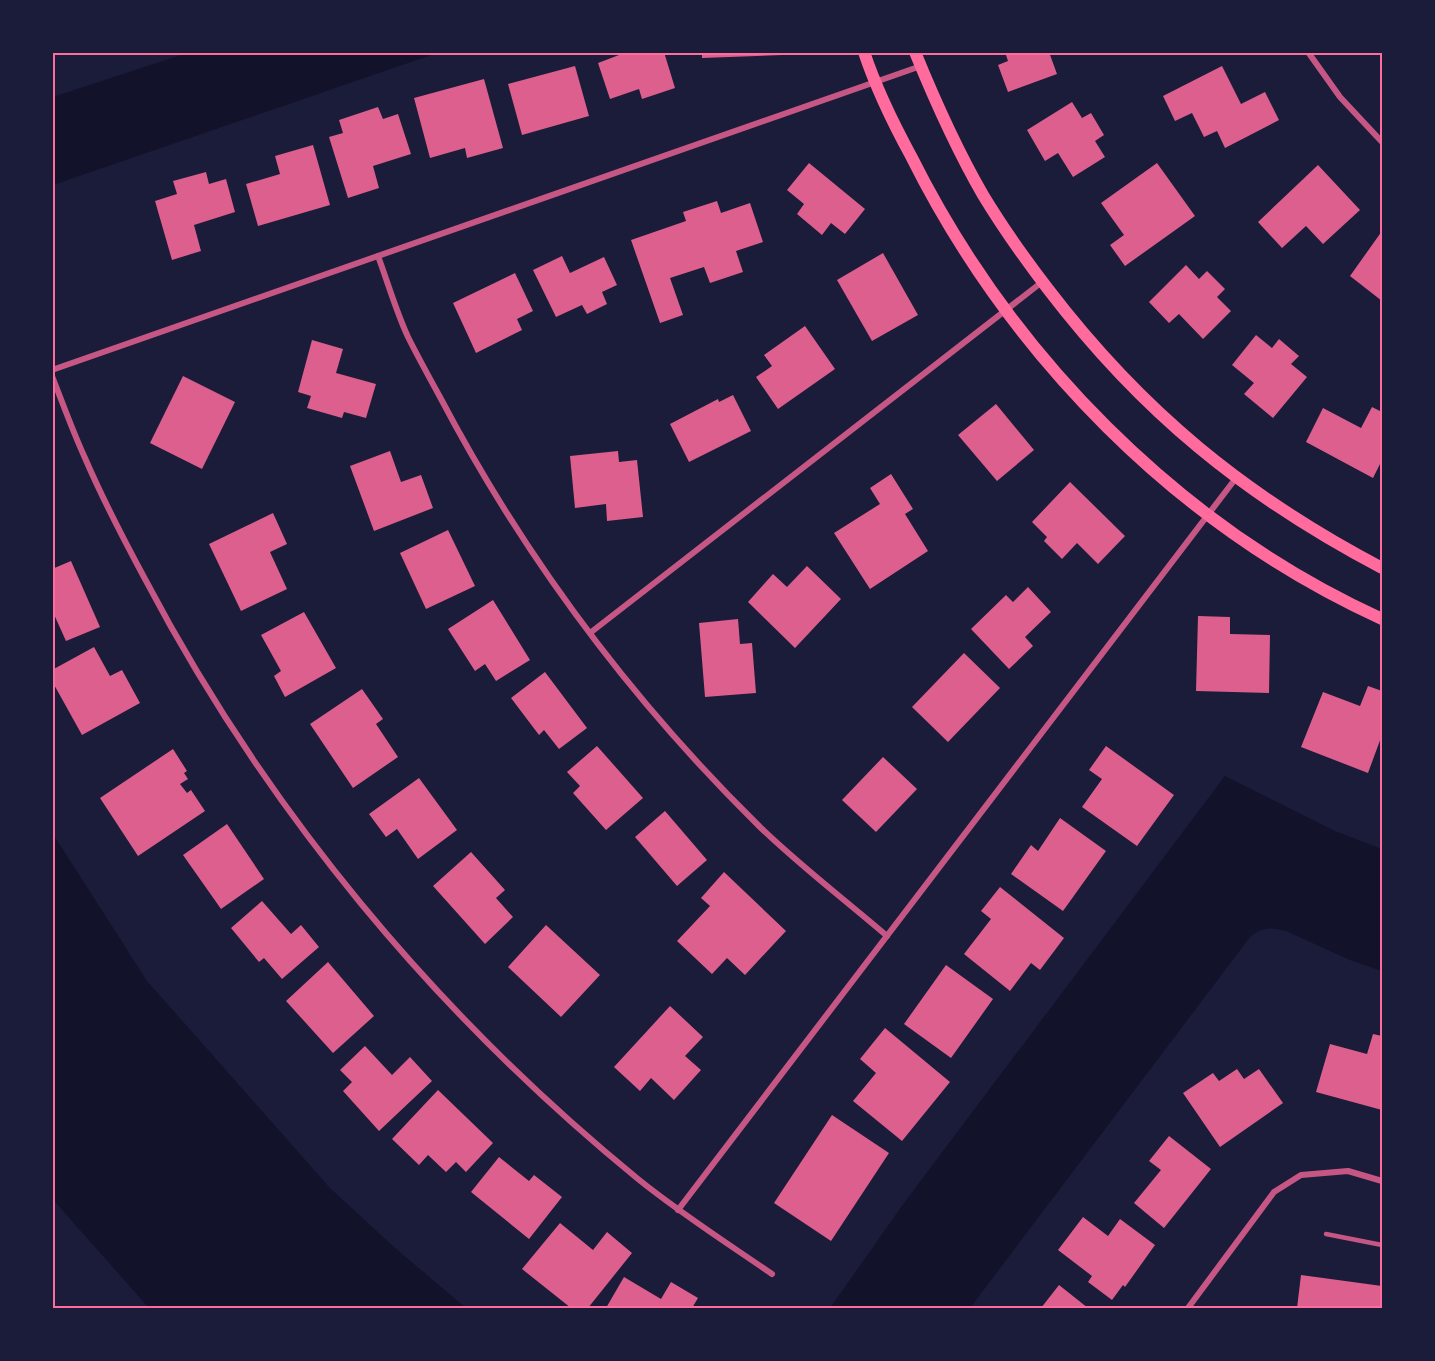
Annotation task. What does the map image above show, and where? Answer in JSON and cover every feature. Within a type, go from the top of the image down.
[{"type":"main road","points":[[864,52],[891,117],[925,185],[964,250],[1032,344],[1085,405],[1143,461],[1208,514],[1286,567],[1383,619]]},
{"type":"main road","points":[[915,52],[936,104],[983,195],[1018,250],[1077,326],[1115,370],[1183,435],[1236,478],[1287,514],[1383,568]]},
{"type":"street","points":[[1308,52],[1341,97],[1383,142]]},
{"type":"street","points":[[52,370],[921,66]]},
{"type":"street","points":[[378,256],[408,336],[462,439],[491,489],[555,586],[590,633],[655,714],[761,828],[887,936]]},
{"type":"street","points":[[590,633],[1043,282]]},
{"type":"street","points":[[52,376],[84,458],[171,628],[240,743],[318,852],[404,955],[496,1052],[563,1115],[678,1210],[772,1274]]},
{"type":"street","points":[[678,1210],[1236,478]]},
{"type":"street","points":[[1188,1308],[1274,1192],[1300,1175],[1348,1171],[1383,1181]]},
{"type":"lane","points":[[1326,1234],[1383,1245]]},
{"type":"shaded area","points":[[190,52],[437,53],[53,185],[53,97]]},
{"type":"shaded area","points":[[1225,776],[1335,831],[1382,849],[1382,971],[1350,960],[1286,931],[1267,929],[1254,934],[970,1308],[830,1308],[904,1203]]},
{"type":"shaded area","points":[[53,834],[147,981],[330,1188],[395,1248],[466,1308],[149,1308],[64,1212],[52,1198]]},
{"type":"building","points":[[627,52],[664,52],[675,88],[642,99],[639,89],[610,99],[598,63]]},
{"type":"building","points":[[702,52],[782,52],[782,55],[702,58]]},
{"type":"building","points":[[1005,52],[1049,52],[1057,74],[1008,92],[998,65],[1008,61]]},
{"type":"building","points":[[575,66],[589,116],[522,135],[508,84]]},
{"type":"building","points":[[1222,66],[1241,104],[1265,92],[1279,120],[1225,148],[1217,131],[1204,137],[1192,113],[1175,121],[1163,96]]},
{"type":"building","points":[[484,79],[503,148],[467,158],[465,148],[430,158],[414,98]]},
{"type":"building","points":[[1072,102],[1082,118],[1091,113],[1104,135],[1095,141],[1105,157],[1073,177],[1058,153],[1045,161],[1027,130]]},
{"type":"building","points":[[378,107],[383,119],[398,114],[411,154],[373,166],[379,188],[348,198],[329,137],[343,133],[339,120]]},
{"type":"building","points":[[313,145],[330,205],[258,226],[246,184],[280,174],[275,156]]},
{"type":"building","points":[[809,163],[865,209],[845,234],[831,223],[822,235],[797,214],[804,204],[787,190]]},
{"type":"building","points":[[1157,163],[1195,216],[1125,266],[1110,245],[1124,235],[1101,203]]},
{"type":"building","points":[[1318,165],[1360,210],[1323,244],[1306,226],[1282,248],[1258,222]]},
{"type":"building","points":[[206,172],[209,184],[226,179],[235,212],[194,225],[201,251],[172,260],[155,201],[177,194],[173,181]]},
{"type":"building","points":[[717,201],[721,213],[750,203],[763,242],[736,251],[743,272],[710,283],[704,267],[670,278],[683,315],[660,323],[631,240],[686,221],[683,212]]},
{"type":"building","points":[[1382,231],[1382,301],[1350,276]]},
{"type":"building","points":[[883,253],[918,315],[872,341],[837,280]]},
{"type":"building","points":[[562,256],[570,273],[604,257],[617,285],[602,292],[607,304],[587,314],[582,305],[556,317],[533,270]]},
{"type":"building","points":[[1186,265],[1199,279],[1207,271],[1225,289],[1217,297],[1231,311],[1203,339],[1179,314],[1169,323],[1149,302]]},
{"type":"building","points":[[515,273],[533,311],[517,319],[522,330],[476,353],[453,303]]},
{"type":"building","points":[[805,326],[835,369],[778,409],[756,377],[772,366],[764,355]]},
{"type":"building","points":[[1256,335],[1272,348],[1279,339],[1299,356],[1291,364],[1307,377],[1273,418],[1244,394],[1254,383],[1232,365]]},
{"type":"building","points":[[312,340],[343,349],[336,373],[376,384],[366,418],[344,412],[342,418],[307,408],[311,396],[298,392]]},
{"type":"building","points":[[183,376],[235,402],[202,469],[150,443]]},
{"type":"building","points":[[733,395],[751,431],[689,462],[670,424],[718,399],[719,402]]},
{"type":"building","points":[[996,404],[1034,450],[997,481],[958,435]]},
{"type":"building","points":[[1372,407],[1382,412],[1382,460],[1373,478],[1306,442],[1323,408],[1361,428]]},
{"type":"building","points":[[390,451],[401,482],[421,475],[433,508],[374,531],[350,466]]},
{"type":"building","points":[[618,451],[619,462],[637,460],[643,517],[607,521],[606,504],[575,508],[570,456]]},
{"type":"building","points":[[891,474],[913,509],[905,514],[928,551],[870,589],[834,533],[880,504],[870,488]]},
{"type":"building","points":[[1070,482],[1125,536],[1098,564],[1077,543],[1062,559],[1044,541],[1047,537],[1032,522]]},
{"type":"building","points":[[273,513],[287,544],[270,552],[287,589],[241,611],[209,544]]},
{"type":"building","points":[[448,530],[475,586],[426,609],[400,553]]},
{"type":"building","points":[[71,561],[100,627],[66,641],[52,610],[52,569]]},
{"type":"building","points":[[807,566],[841,599],[795,648],[748,602],[773,574],[787,587]]},
{"type":"building","points":[[1028,587],[1051,612],[1025,637],[1033,646],[1009,669],[971,629],[1006,595],[1013,602]]},
{"type":"building","points":[[493,600],[530,660],[496,681],[485,664],[475,671],[448,629]]},
{"type":"building","points":[[304,612],[336,668],[285,697],[274,676],[281,671],[261,635]]},
{"type":"building","points":[[1198,616],[1230,617],[1230,634],[1270,635],[1269,693],[1196,691]]},
{"type":"building","points":[[738,619],[740,644],[752,643],[756,693],[705,697],[699,623]]},
{"type":"building","points":[[94,647],[110,676],[122,670],[140,703],[82,735],[52,681],[52,670]]},
{"type":"building","points":[[964,653],[1000,688],[948,742],[912,707]]},
{"type":"building","points":[[545,672],[587,728],[559,749],[544,730],[539,735],[511,698]]},
{"type":"building","points":[[1368,686],[1382,691],[1382,735],[1368,773],[1301,747],[1323,692],[1360,706]]},
{"type":"building","points":[[362,689],[383,719],[376,724],[398,757],[353,788],[310,724]]},
{"type":"building","points":[[597,746],[643,798],[606,830],[573,793],[580,786],[567,772]]},
{"type":"building","points":[[1106,746],[1174,795],[1137,846],[1082,807],[1102,779],[1089,770]]},
{"type":"building","points":[[173,749],[187,771],[184,773],[188,779],[180,784],[187,793],[191,790],[205,811],[138,856],[100,798]]},
{"type":"building","points":[[883,757],[917,789],[876,832],[842,800]]},
{"type":"building","points":[[419,778],[457,830],[418,859],[397,829],[386,837],[369,814]]},
{"type":"building","points":[[665,811],[707,860],[677,886],[635,837]]},
{"type":"building","points":[[1060,818],[1106,851],[1063,911],[1011,874],[1031,845],[1038,851]]},
{"type":"building","points":[[227,824],[264,879],[221,909],[183,855]]},
{"type":"building","points":[[471,852],[505,890],[496,898],[513,917],[485,944],[433,886]]},
{"type":"building","points":[[724,872],[786,931],[745,975],[727,958],[712,974],[677,941],[710,906],[701,898]]},
{"type":"building","points":[[1000,887],[1064,938],[1040,970],[1031,963],[1010,991],[964,954],[991,919],[981,911]]},
{"type":"building","points":[[262,901],[291,934],[301,925],[319,947],[282,979],[264,958],[259,962],[231,928]]},
{"type":"building","points":[[546,925],[600,975],[561,1017],[508,967]]},
{"type":"building","points":[[328,962],[374,1016],[333,1053],[286,1001]]},
{"type":"building","points":[[946,965],[993,999],[951,1058],[904,1024]]},
{"type":"building","points":[[670,1006],[703,1037],[685,1056],[701,1070],[674,1100],[651,1078],[640,1091],[614,1067]]},
{"type":"building","points":[[885,1028],[950,1082],[902,1141],[853,1101],[876,1073],[860,1059]]},
{"type":"building","points":[[1373,1034],[1382,1036],[1382,1110],[1316,1092],[1330,1044],[1367,1054]]},
{"type":"building","points":[[365,1046],[392,1075],[410,1057],[432,1081],[379,1131],[343,1091],[352,1082],[340,1070]]},
{"type":"building","points":[[1237,1069],[1244,1079],[1259,1069],[1283,1103],[1220,1147],[1183,1093],[1213,1073],[1219,1081]]},
{"type":"building","points":[[438,1090],[493,1143],[466,1172],[456,1162],[446,1172],[428,1155],[419,1165],[392,1139]]},
{"type":"building","points":[[832,1115],[889,1153],[831,1241],[774,1203]]},
{"type":"building","points":[[1169,1136],[1211,1169],[1164,1228],[1134,1203],[1161,1170],[1149,1161]]},
{"type":"building","points":[[499,1157],[529,1181],[534,1175],[562,1197],[529,1239],[471,1192]]},
{"type":"building","points":[[1083,1217],[1108,1236],[1120,1219],[1155,1245],[1125,1287],[1123,1285],[1112,1300],[1088,1282],[1092,1276],[1058,1250]]},
{"type":"building","points":[[560,1223],[593,1250],[607,1232],[632,1253],[588,1308],[571,1308],[522,1269]]},
{"type":"building","points":[[1301,1275],[1382,1286],[1382,1308],[1297,1308]]},
{"type":"building","points":[[624,1277],[661,1299],[671,1282],[698,1298],[692,1308],[606,1308]]},
{"type":"building","points":[[1059,1285],[1088,1308],[1041,1308]]}]
